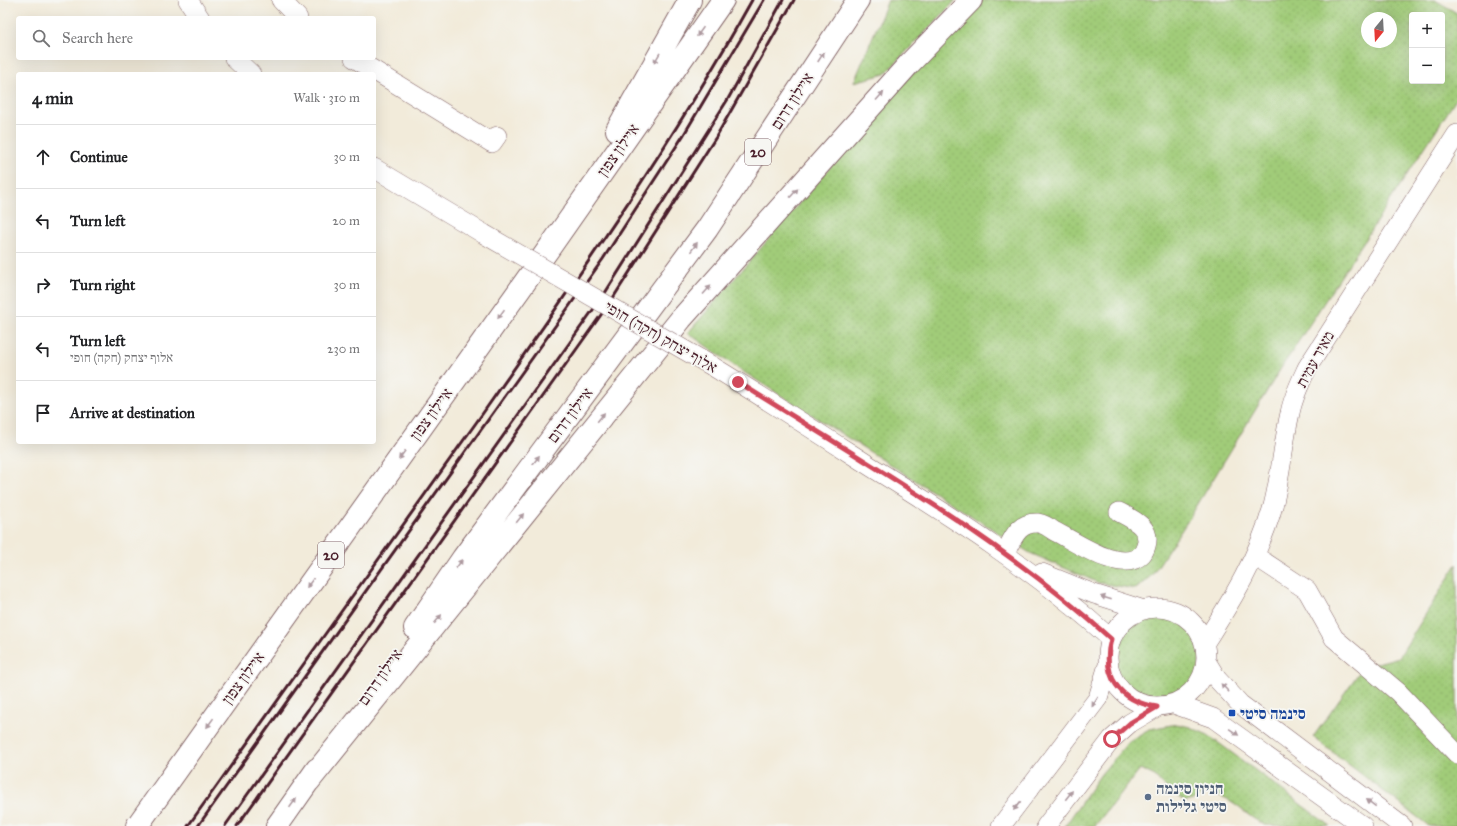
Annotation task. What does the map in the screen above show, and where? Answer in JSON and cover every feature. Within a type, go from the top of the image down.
[{"type":"highway","points":[[550,247],[690,0]]},
{"type":"highway","name":"איילון צפון","points":[[137,826],[550,247],[723,0]]},
{"type":"highway","name":"איילון דרום","points":[[276,826],[309,781],[463,558],[707,229],[858,0]]},
{"type":"highway","points":[[309,781],[681,319],[909,64],[971,0]]},
{"type":"street","points":[[188,0],[199,16]]},
{"type":"street","points":[[281,0],[296,16]]},
{"type":"street","points":[[236,60],[249,72]]},
{"type":"street","points":[[357,60],[492,144],[497,136]]},
{"type":"street","name":"מאיר עמית","points":[[1205,652],[1227,607],[1256,556],[1276,492],[1290,412],[1296,390],[1307,368],[1457,134]]},
{"type":"street","name":"אלוף יצחק (חקה) חופי","points":[[376,169],[484,234],[712,366],[964,524],[1024,566],[1077,608],[1111,639]]},
{"type":"street","points":[[1005,553],[1017,530],[1027,524],[1040,523],[1106,558],[1119,562],[1133,561],[1143,554],[1147,542],[1145,530],[1138,522],[1119,512]]},
{"type":"street","points":[[1256,556],[1307,590],[1334,638],[1398,692],[1457,754]]},
{"type":"street","name":"אלוף יצחק (חקה) חופי","points":[[1024,566],[1094,594],[1144,610]]},
{"type":"street","points":[[1187,618],[1202,619],[1215,615],[1227,607]]},
{"type":"street","points":[[1001,826],[1098,698],[1108,665],[1108,652],[1111,639],[1116,629],[1124,620],[1144,610],[1158,608],[1169,609],[1187,618],[1195,626],[1217,679],[1240,704],[1402,826]]},
{"type":"street","points":[[1046,826],[1112,739],[1130,723],[1193,691],[1202,677],[1205,652]]},
{"type":"street","points":[[1108,665],[1112,678],[1120,690],[1130,699],[1143,705],[1166,705],[1213,718],[1363,826]]},
{"type":"green space","points":[[888,0],[956,0],[885,74],[854,82]]},
{"type":"green space","points":[[982,0],[1435,0],[1457,13],[1457,98],[1278,373],[1187,522],[1152,575],[1136,589],[1099,583],[1030,553],[739,369],[688,333],[898,88]]},
{"type":"green space","points":[[1457,564],[1457,826],[1429,826],[1313,737],[1363,667],[1399,657]]},
{"type":"green space","points":[[1156,613],[1173,617],[1187,626],[1196,640],[1200,657],[1196,674],[1187,688],[1173,697],[1156,701],[1139,697],[1125,688],[1116,674],[1112,657],[1116,640],[1125,626],[1139,617]]},
{"type":"green space","points":[[1177,724],[1190,727],[1208,735],[1330,826],[1265,825],[1230,801],[1214,795],[1203,793],[1194,800],[1185,802],[1163,785],[1155,776],[1140,769],[1095,826],[1065,826],[1101,774],[1129,741],[1149,729]]},
{"type":"railway","points":[[188,826],[483,413],[589,261],[690,106],[752,0]]},
{"type":"railway","points":[[198,826],[603,259],[683,136],[764,0]]},
{"type":"railway","points":[[225,826],[605,293],[728,99],[783,0]]},
{"type":"railway","points":[[237,826],[613,298],[716,137],[794,0]]},
{"type":"place","name":"סינמה סיטי","points":[[1232,713]]},
{"type":"place","name":"חניון סינמה סיטי גלילות","points":[[1148,797]]},
{"type":"route","points":[[738,382],[964,524],[1024,566],[1077,608],[1111,639],[1108,652],[1108,665],[1112,678],[1120,690],[1130,699],[1143,705],[1157,707],[1130,723],[1112,739]]}]
